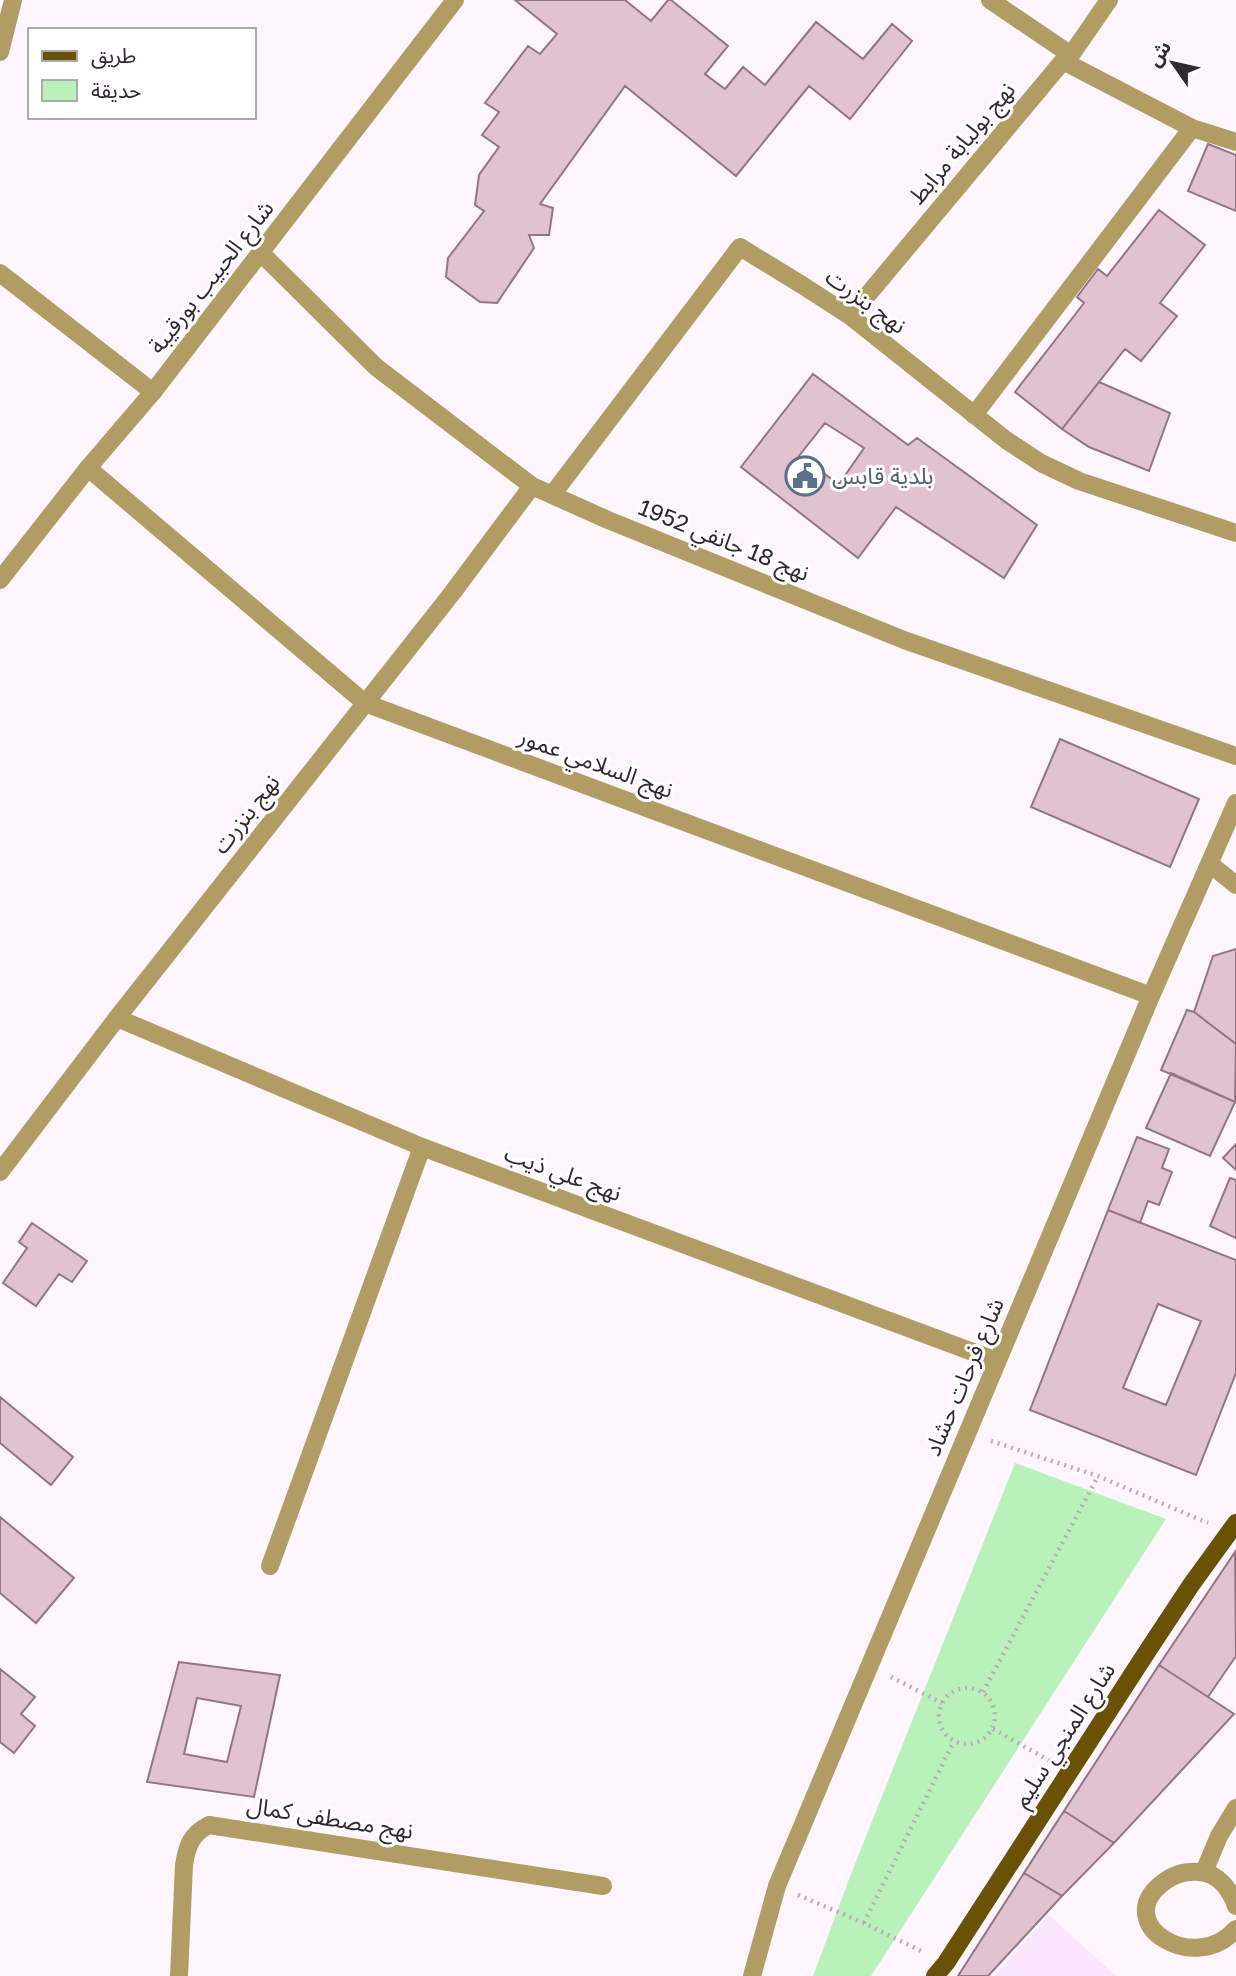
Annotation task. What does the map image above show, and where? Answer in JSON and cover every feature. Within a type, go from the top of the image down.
[{"type":"main road","name":"شارع المنجي سليم","points":[[941,1970],[1177,1606],[1232,1527]]},
{"type":"street","points":[[0,52],[13,0]]},
{"type":"street","name":"شارع الحبيب بورقيبة","points":[[0,580],[88,468],[153,392],[455,0]]},
{"type":"street","points":[[990,0],[1067,58],[1192,128],[1236,142]]},
{"type":"street","name":"نهج بولبابة مرابط","points":[[850,316],[1067,58],[1109,0]]},
{"type":"street","points":[[974,415],[1192,128]]},
{"type":"street","name":"نهج بنزرت","points":[[552,495],[740,247],[850,316],[1006,440],[1041,463],[1079,481],[1236,533]]},
{"type":"street","name":"نهج 18 جانفي 1952","points":[[261,253],[376,367],[532,486],[608,520],[904,640],[1236,756]]},
{"type":"street","points":[[0,273],[153,392]]},
{"type":"street","name":"نهج السلامي عمور","points":[[88,468],[365,703],[1151,996]]},
{"type":"street","name":"نهج بنزرت","points":[[0,1171],[117,1018],[453,592],[532,486]]},
{"type":"street","name":"شارع فرحات حشاد","points":[[752,1976],[777,1886],[1151,996],[1236,803]]},
{"type":"street","points":[[1210,864],[1236,885]]},
{"type":"street","name":"نهج علي ذيب","points":[[117,1018],[422,1147],[997,1361]]},
{"type":"street","points":[[270,1566],[422,1147]]},
{"type":"street","points":[[1204,1872],[1219,1836],[1236,1808]]},
{"type":"street","name":"نهج مصطفى كمال","points":[[179,1976],[186,1850],[199,1830],[209,1825],[603,1886]]},
{"type":"street","points":[[1236,1906],[1232,1894],[1220,1880],[1204,1872],[1186,1871],[1169,1877],[1155,1889],[1147,1914],[1152,1940],[1164,1953],[1180,1961],[1198,1962],[1215,1956],[1228,1944],[1236,1929]]},
{"type":"path","points":[[967,1433],[1098,1476],[1232,1527]]},
{"type":"path","points":[[983,1692],[1098,1476]]},
{"type":"path","points":[[869,1666],[942,1703]]},
{"type":"path","points":[[963,1688],[983,1692],[994,1706],[996,1714],[993,1729],[975,1744],[960,1744],[954,1741],[947,1736],[939,1722],[942,1703],[949,1694],[963,1688]]},
{"type":"path","points":[[993,1729],[1069,1772]]},
{"type":"path","points":[[864,1923],[954,1741]]},
{"type":"path","points":[[777,1886],[864,1923],[941,1970]]},
{"type":"shaded area","points":[[1049,1915],[1116,1976],[994,1976]]},
{"type":"green space","points":[[1015,1463],[1166,1519],[871,1976],[813,1976],[851,1874]]},
{"type":"building","points":[[515,0],[625,0],[651,21],[668,0],[671,0],[728,46],[705,74],[725,89],[743,67],[765,85],[816,22],[863,59],[892,24],[912,41],[850,119],[809,86],[736,176],[625,86],[540,204],[553,208],[549,235],[529,235],[534,248],[497,303],[480,302],[446,277],[448,258],[484,211],[475,205],[479,175],[499,147],[482,135],[499,112],[485,103],[528,46],[540,54],[557,34]]},
{"type":"building","points":[[1208,144],[1236,155],[1236,211],[1188,191]]},
{"type":"building","points":[[1159,210],[1205,245],[1160,303],[1177,316],[1141,361],[1125,349],[1062,429],[1015,392],[1084,303],[1077,297],[1098,269],[1107,276]]},
{"type":"building","points":[[813,374],[908,445],[917,438],[1037,525],[1004,578],[896,507],[858,558],[741,467]],"holes":[[[825,423],[864,448],[839,484],[799,456]]]},
{"type":"building","points":[[1099,382],[1170,413],[1149,471],[1089,447],[1062,429]]},
{"type":"building","points":[[1060,739],[1199,799],[1170,867],[1031,807]]},
{"type":"building","points":[[1236,949],[1236,1044],[1194,1012],[1213,956]]},
{"type":"building","points":[[1187,1010],[1194,1012],[1236,1044],[1235,1102],[1161,1070]]},
{"type":"building","points":[[1171,1073],[1235,1102],[1210,1156],[1146,1128]]},
{"type":"building","points":[[1137,1137],[1169,1149],[1162,1168],[1172,1172],[1159,1205],[1148,1201],[1140,1223],[1108,1210]]},
{"type":"building","points":[[1236,1144],[1236,1170],[1223,1158]]},
{"type":"building","points":[[1230,1178],[1236,1180],[1236,1238],[1210,1226]]},
{"type":"building","points":[[1108,1210],[1236,1260],[1236,1373],[1196,1475],[1030,1410]],"holes":[[[1158,1304],[1201,1321],[1166,1405],[1123,1388]]]},
{"type":"building","points":[[32,1223],[87,1261],[72,1282],[59,1274],[36,1306],[3,1283],[27,1248],[19,1242]]},
{"type":"building","points":[[0,1397],[73,1457],[51,1485],[0,1443]]},
{"type":"building","points":[[0,1517],[74,1578],[36,1623],[0,1593]]},
{"type":"building","points":[[1235,1552],[1236,1656],[1208,1697],[1159,1665]]},
{"type":"building","points":[[179,1662],[280,1675],[254,1797],[147,1782]],"holes":[[[197,1698],[241,1706],[227,1762],[184,1754]]]},
{"type":"building","points":[[1159,1665],[1234,1714],[1114,1843],[1064,1811]]},
{"type":"building","points":[[0,1669],[35,1697],[21,1714],[35,1726],[14,1753],[0,1742]]},
{"type":"building","points":[[1064,1811],[1114,1843],[1062,1896],[1024,1873]]},
{"type":"building","points":[[1024,1873],[1062,1896],[988,1976],[958,1976]]},
{"type":"place","name":"بلدية قابس","points":[[805,476]]}]
